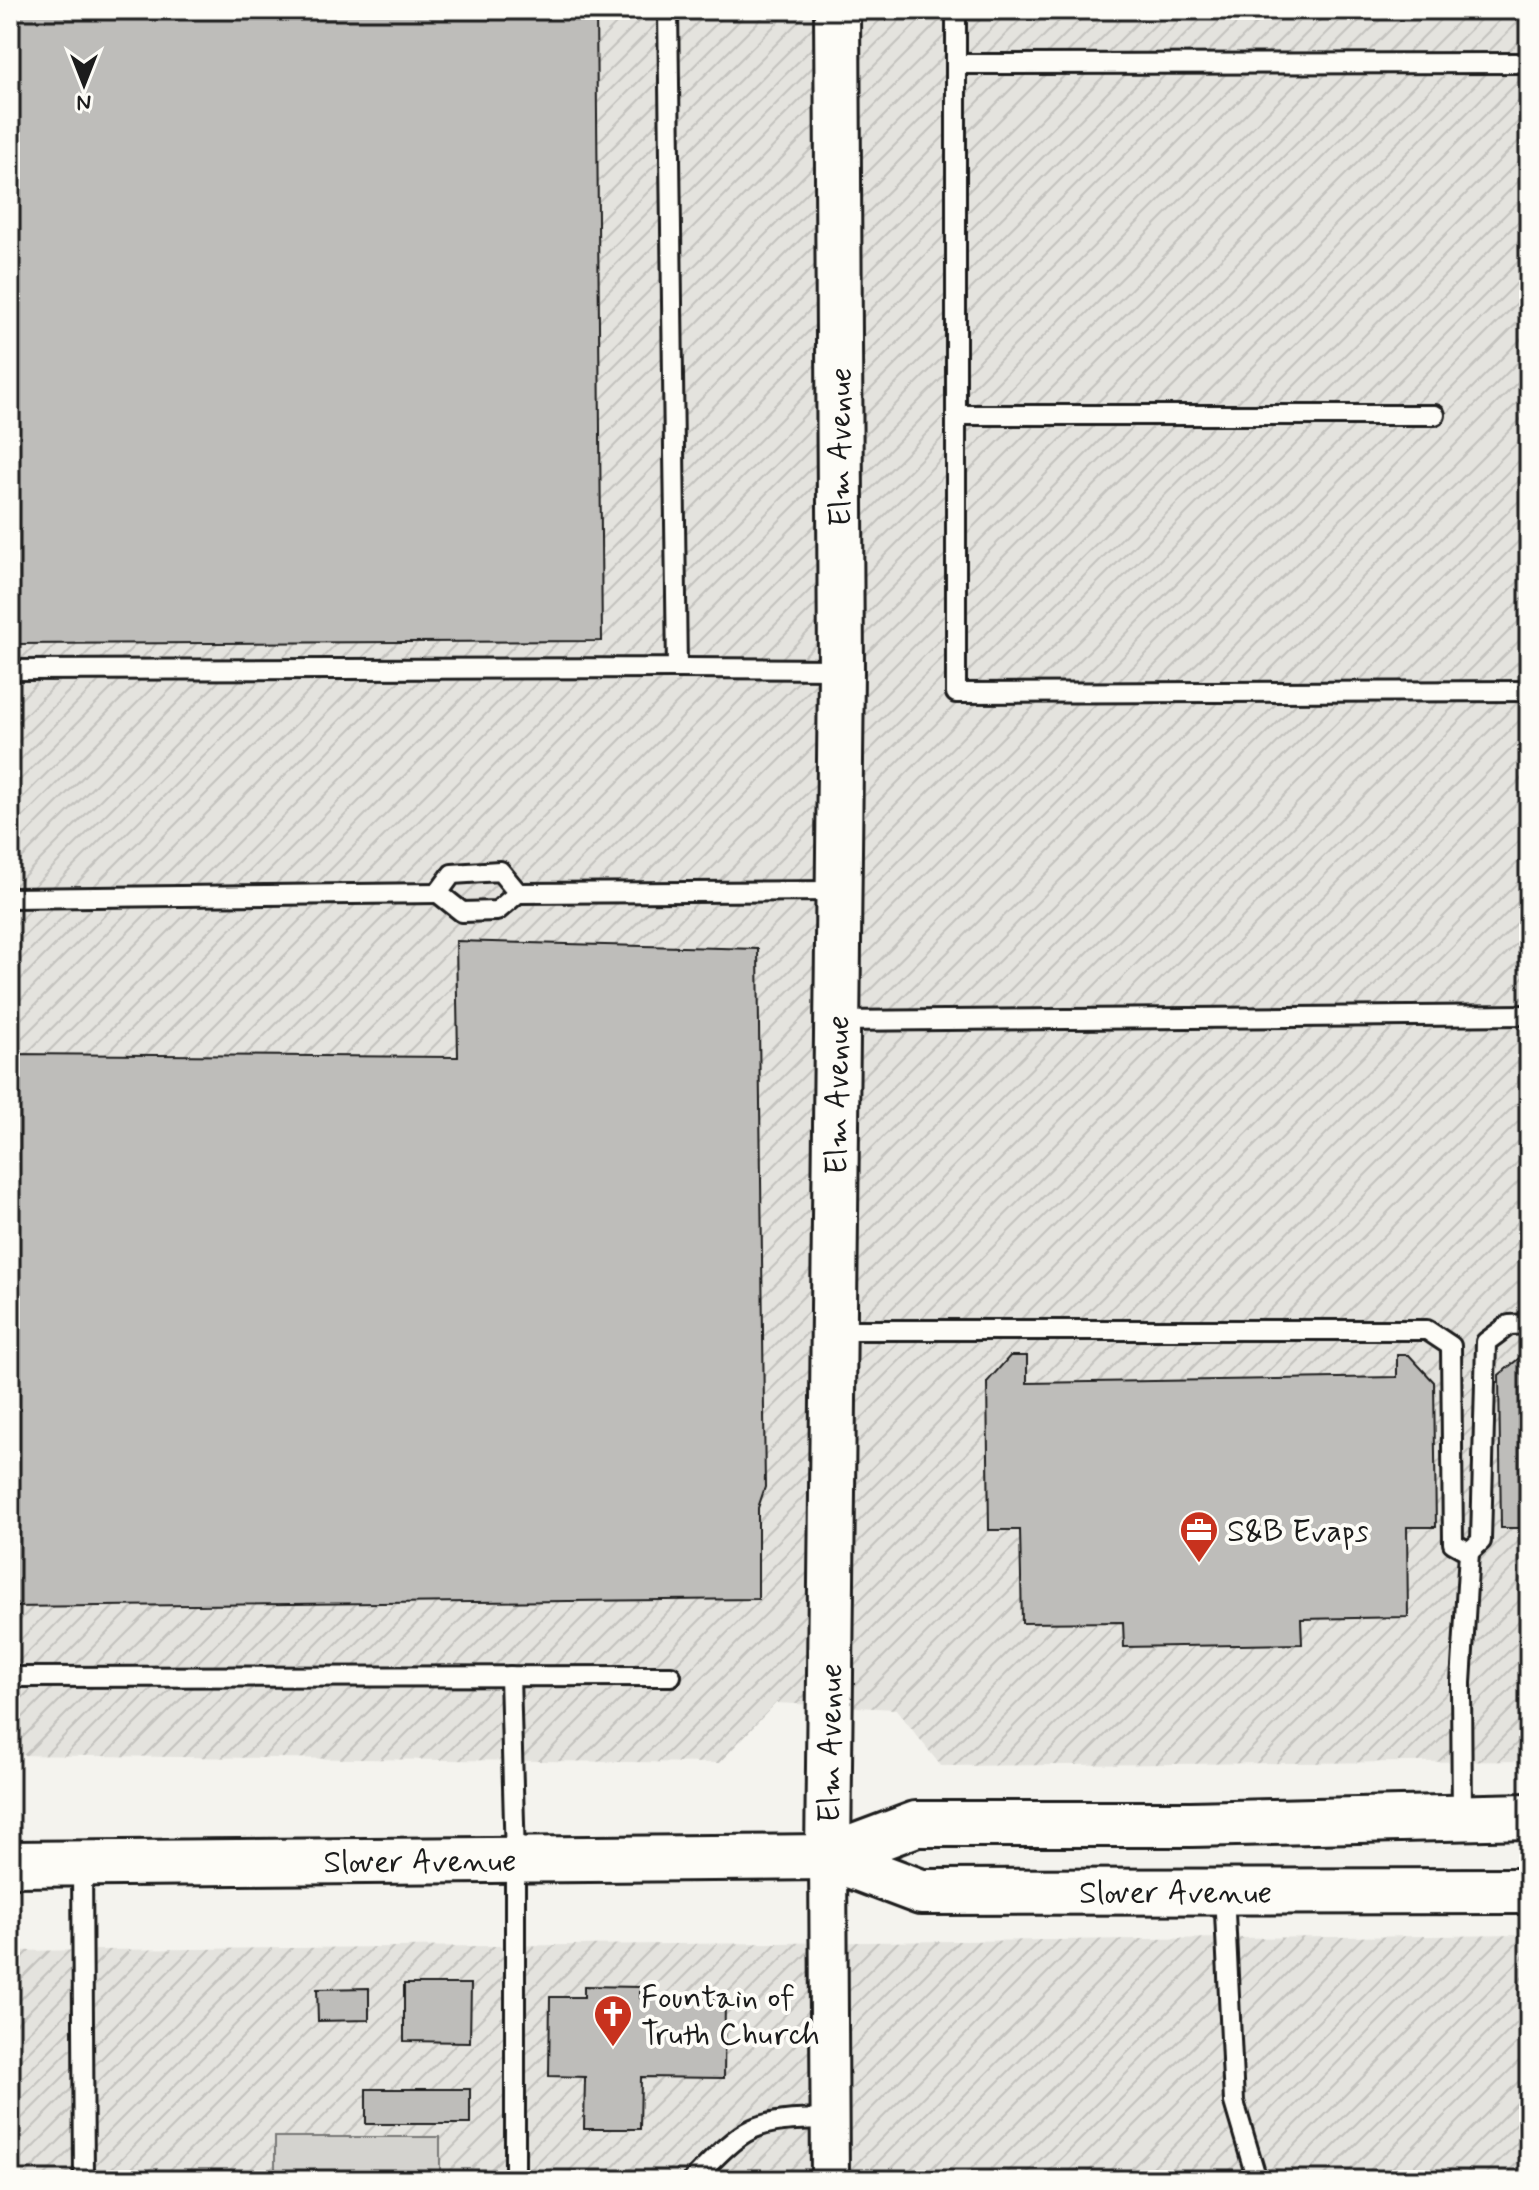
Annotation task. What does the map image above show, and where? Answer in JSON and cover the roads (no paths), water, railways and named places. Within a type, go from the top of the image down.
[{"type":"main road","name":"Elm Avenue","points":[[828,1857],[841,669],[837,10]]},
{"type":"main road","name":"Slover Avenue","points":[[10,1864],[828,1857],[916,1824],[1191,1824],[1529,1816]]},
{"type":"main road","name":"Slover Avenue","points":[[828,1857],[921,1892],[1529,1891]]},
{"type":"street","name":"Elm Avenue","points":[[828,1857],[830,2180]]},
{"type":"lane","points":[[668,10],[677,668]]},
{"type":"lane","points":[[956,10],[956,693],[1529,691]]},
{"type":"lane","points":[[956,64],[1529,63]]},
{"type":"lane","points":[[956,415],[1435,415]]},
{"type":"lane","points":[[10,670],[841,669]]},
{"type":"lane","points":[[438,893],[452,874],[500,871],[518,893]]},
{"type":"lane","points":[[10,898],[438,893],[462,912],[497,911],[518,893],[837,891]]},
{"type":"lane","points":[[837,1021],[1529,1015]]},
{"type":"lane","points":[[1462,1816],[1461,1683],[1469,1552],[1481,1541],[1486,1342],[1509,1325],[1529,1324]]},
{"type":"lane","points":[[835,1330],[1427,1330],[1451,1346],[1453,1543],[1469,1552]]},
{"type":"lane","points":[[510,1676],[515,1860],[515,2180]]},
{"type":"lane","points":[[10,1677],[671,1676]]},
{"type":"lane","points":[[82,1864],[84,2180]]},
{"type":"lane","points":[[1224,1890],[1234,2102],[1257,2180]]},
{"type":"lane","points":[[693,2180],[728,2143],[754,2127],[773,2120],[830,2119]]},
{"type":"place","name":"S&B Evaps","points":[[1199,1564]]},
{"type":"place","name":"Fountain of Truth Church","points":[[613,2048]]}]
